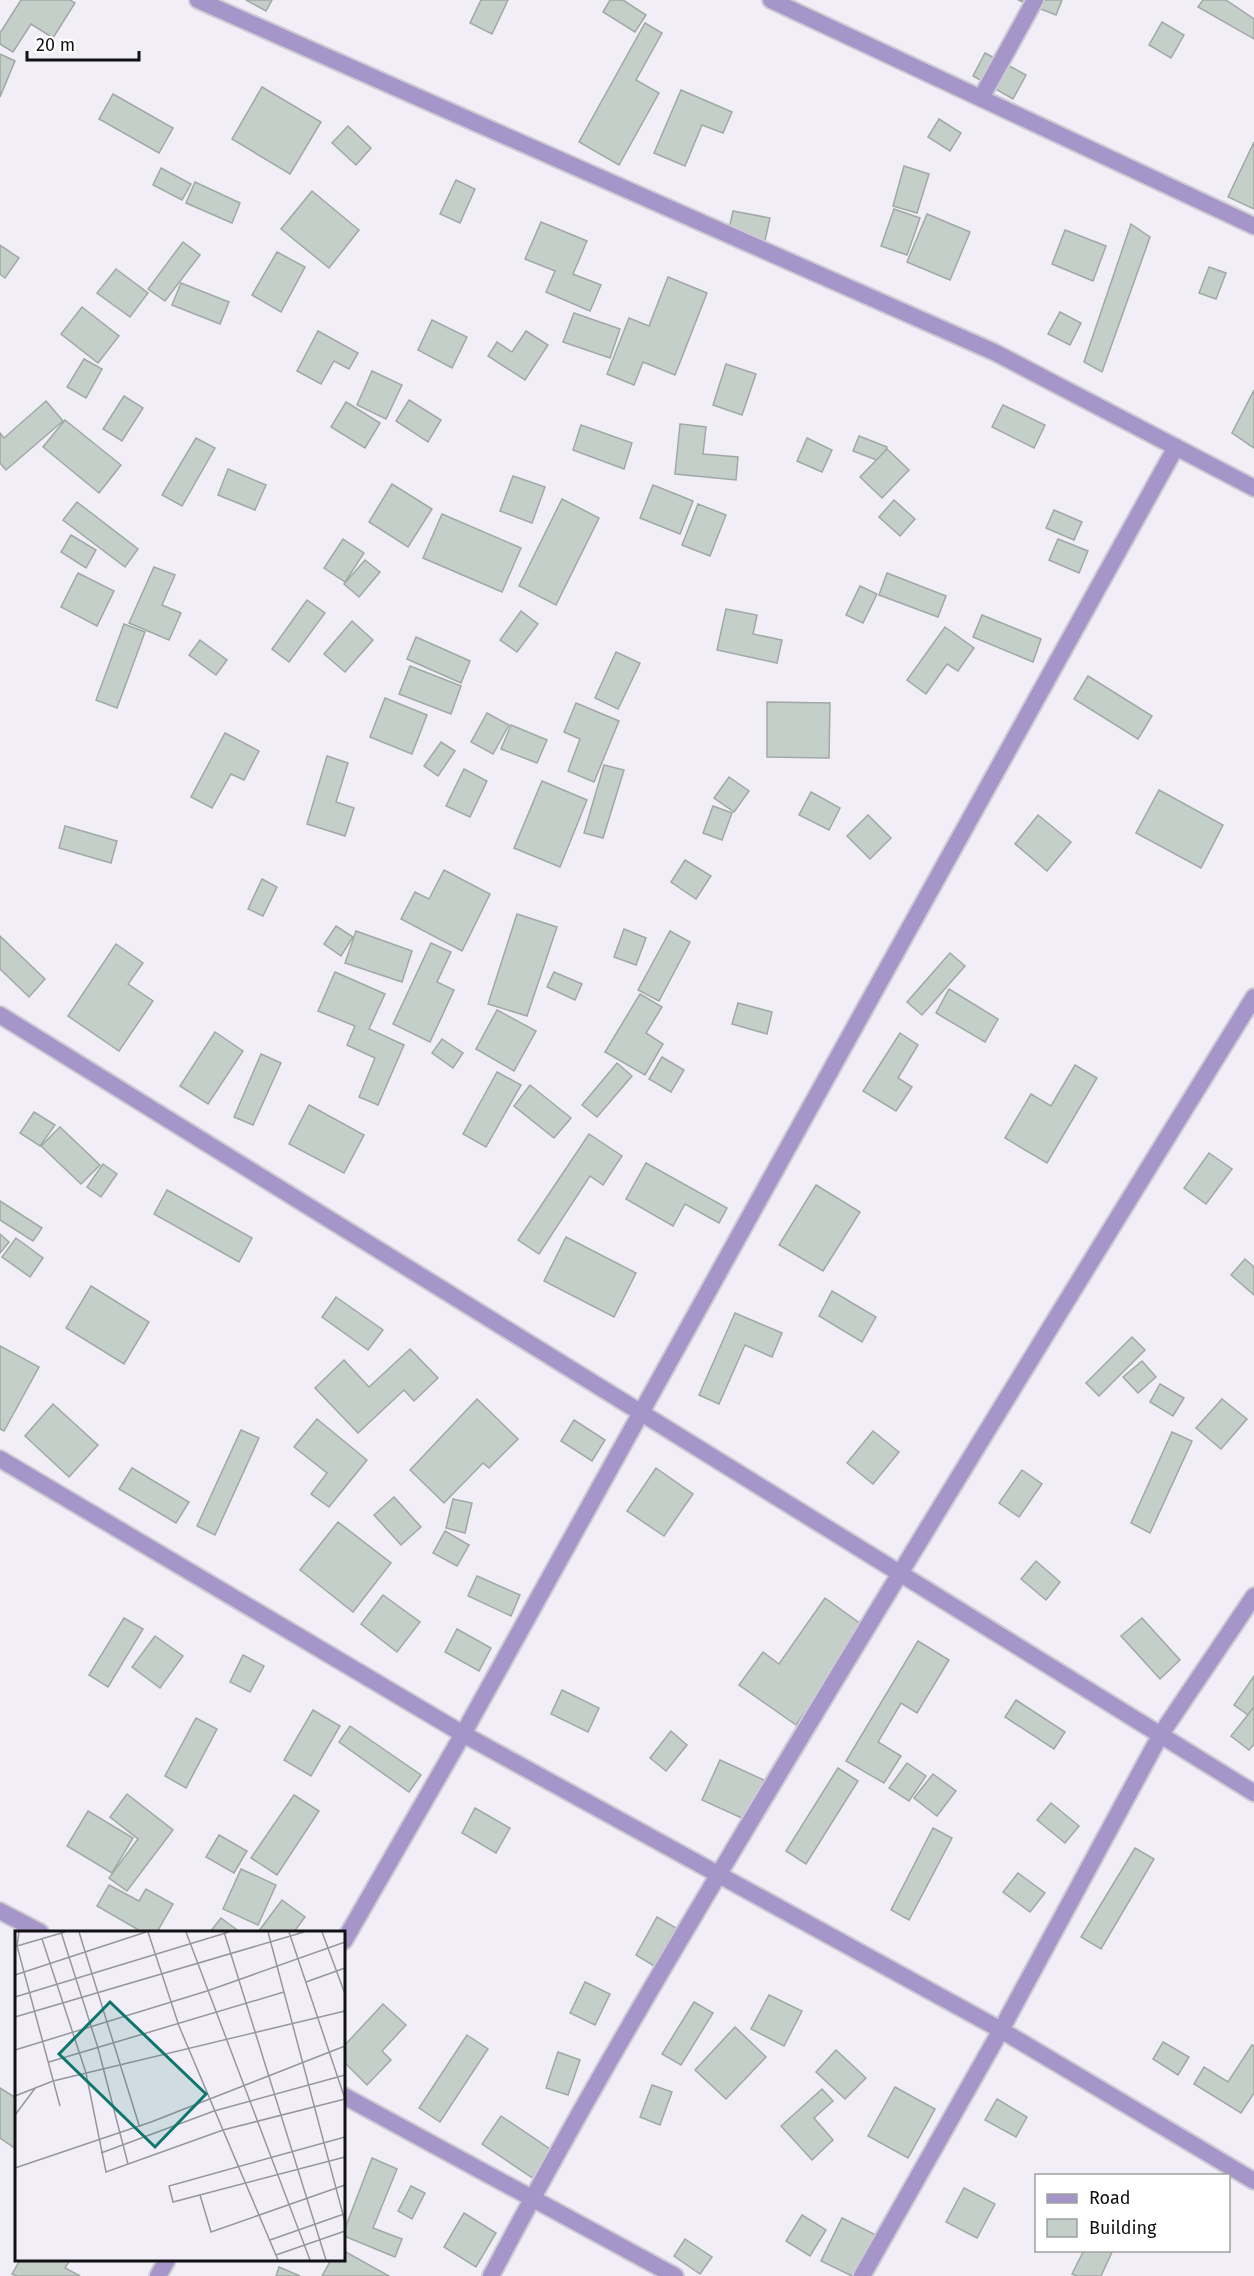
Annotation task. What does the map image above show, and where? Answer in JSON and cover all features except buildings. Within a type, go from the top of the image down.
[{"type":"street","points":[[198,0],[994,352],[1254,488]]},
{"type":"street","points":[[771,0],[1254,226]]},
{"type":"street","points":[[981,98],[1035,0]]},
{"type":"street","points":[[345,1939],[463,1734],[1176,447]]},
{"type":"street","points":[[491,2276],[532,2199],[718,1875],[900,1573],[1254,997]]},
{"type":"street","points":[[0,1016],[1254,1793]]},
{"type":"street","points":[[0,1459],[463,1734],[1001,2030],[1254,2181]]},
{"type":"street","points":[[862,2276],[1001,2030],[1161,1734],[1254,1596]]},
{"type":"street","points":[[0,1911],[38,1931]]},
{"type":"street","points":[[345,2097],[675,2276]]},
{"type":"street","points":[[158,2276],[166,2261]]}]
